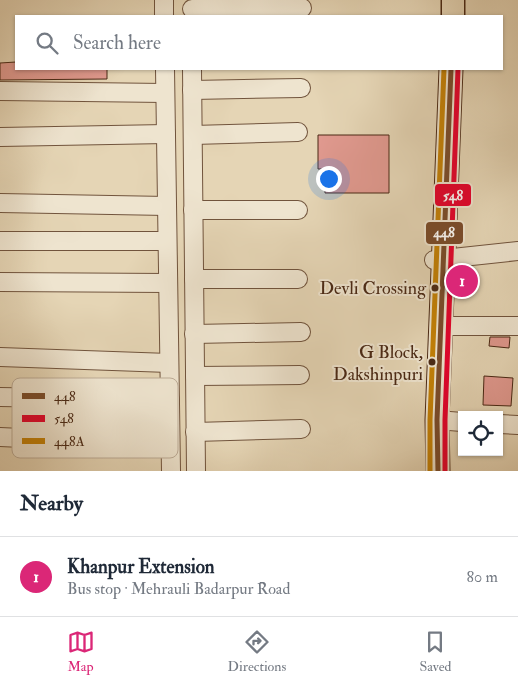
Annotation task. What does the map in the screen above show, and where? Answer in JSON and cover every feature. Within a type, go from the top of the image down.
[{"type":"main road","points":[[440,0],[440,15]]},
{"type":"main road","points":[[453,0],[453,15]]},
{"type":"main road","points":[[438,70],[440,326],[436,420],[438,471]]},
{"type":"main road","points":[[424,471],[451,70]]},
{"type":"street","points":[[164,0],[164,15]]},
{"type":"street","points":[[192,9],[302,8]]},
{"type":"street","points":[[165,70],[169,378]]},
{"type":"street","points":[[192,70],[196,471]]},
{"type":"street","points":[[192,90],[301,88]]},
{"type":"street","points":[[0,91],[165,93]]},
{"type":"street","points":[[193,135],[298,132]]},
{"type":"street","points":[[0,137],[166,134]]},
{"type":"street","points":[[0,203],[167,206]]},
{"type":"street","points":[[193,210],[298,210]]},
{"type":"street","points":[[0,241],[167,241]]},
{"type":"street","points":[[438,260],[518,251]]},
{"type":"street","points":[[194,279],[298,279]]},
{"type":"street","points":[[0,282],[168,284]]},
{"type":"street","points":[[440,326],[518,326]]},
{"type":"street","points":[[194,334],[301,332]]},
{"type":"street","points":[[0,357],[169,363]]},
{"type":"street","points":[[195,376],[300,375]]},
{"type":"street","points":[[436,420],[458,422]]},
{"type":"street","points":[[503,424],[518,425]]},
{"type":"street","points":[[195,432],[301,429]]},
{"type":"street","points":[[170,458],[170,471]]},
{"type":"building","points":[[15,62],[15,70],[107,70],[107,79],[0,80],[0,63]]},
{"type":"building","points":[[318,135],[389,135],[389,193],[325,193],[325,169],[318,169]]},
{"type":"building","points":[[490,337],[510,337],[509,348],[489,346]]},
{"type":"building","points":[[484,376],[513,378],[511,406],[483,405]]},
{"type":"transit line","name":"448A","points":[[430,471],[430,420],[444,70]]},
{"type":"transit line","name":"448","points":[[438,471],[437,420],[451,70]]},
{"type":"transit line","name":"548","points":[[445,471],[445,420],[458,70]]},
{"type":"place","name":"Khanpur Extension","points":[[462,281]]},
{"type":"place","name":"Devli Crossing","points":[[435,288]]},
{"type":"place","name":"G Block, Dakshinpuri","points":[[432,362]]}]
